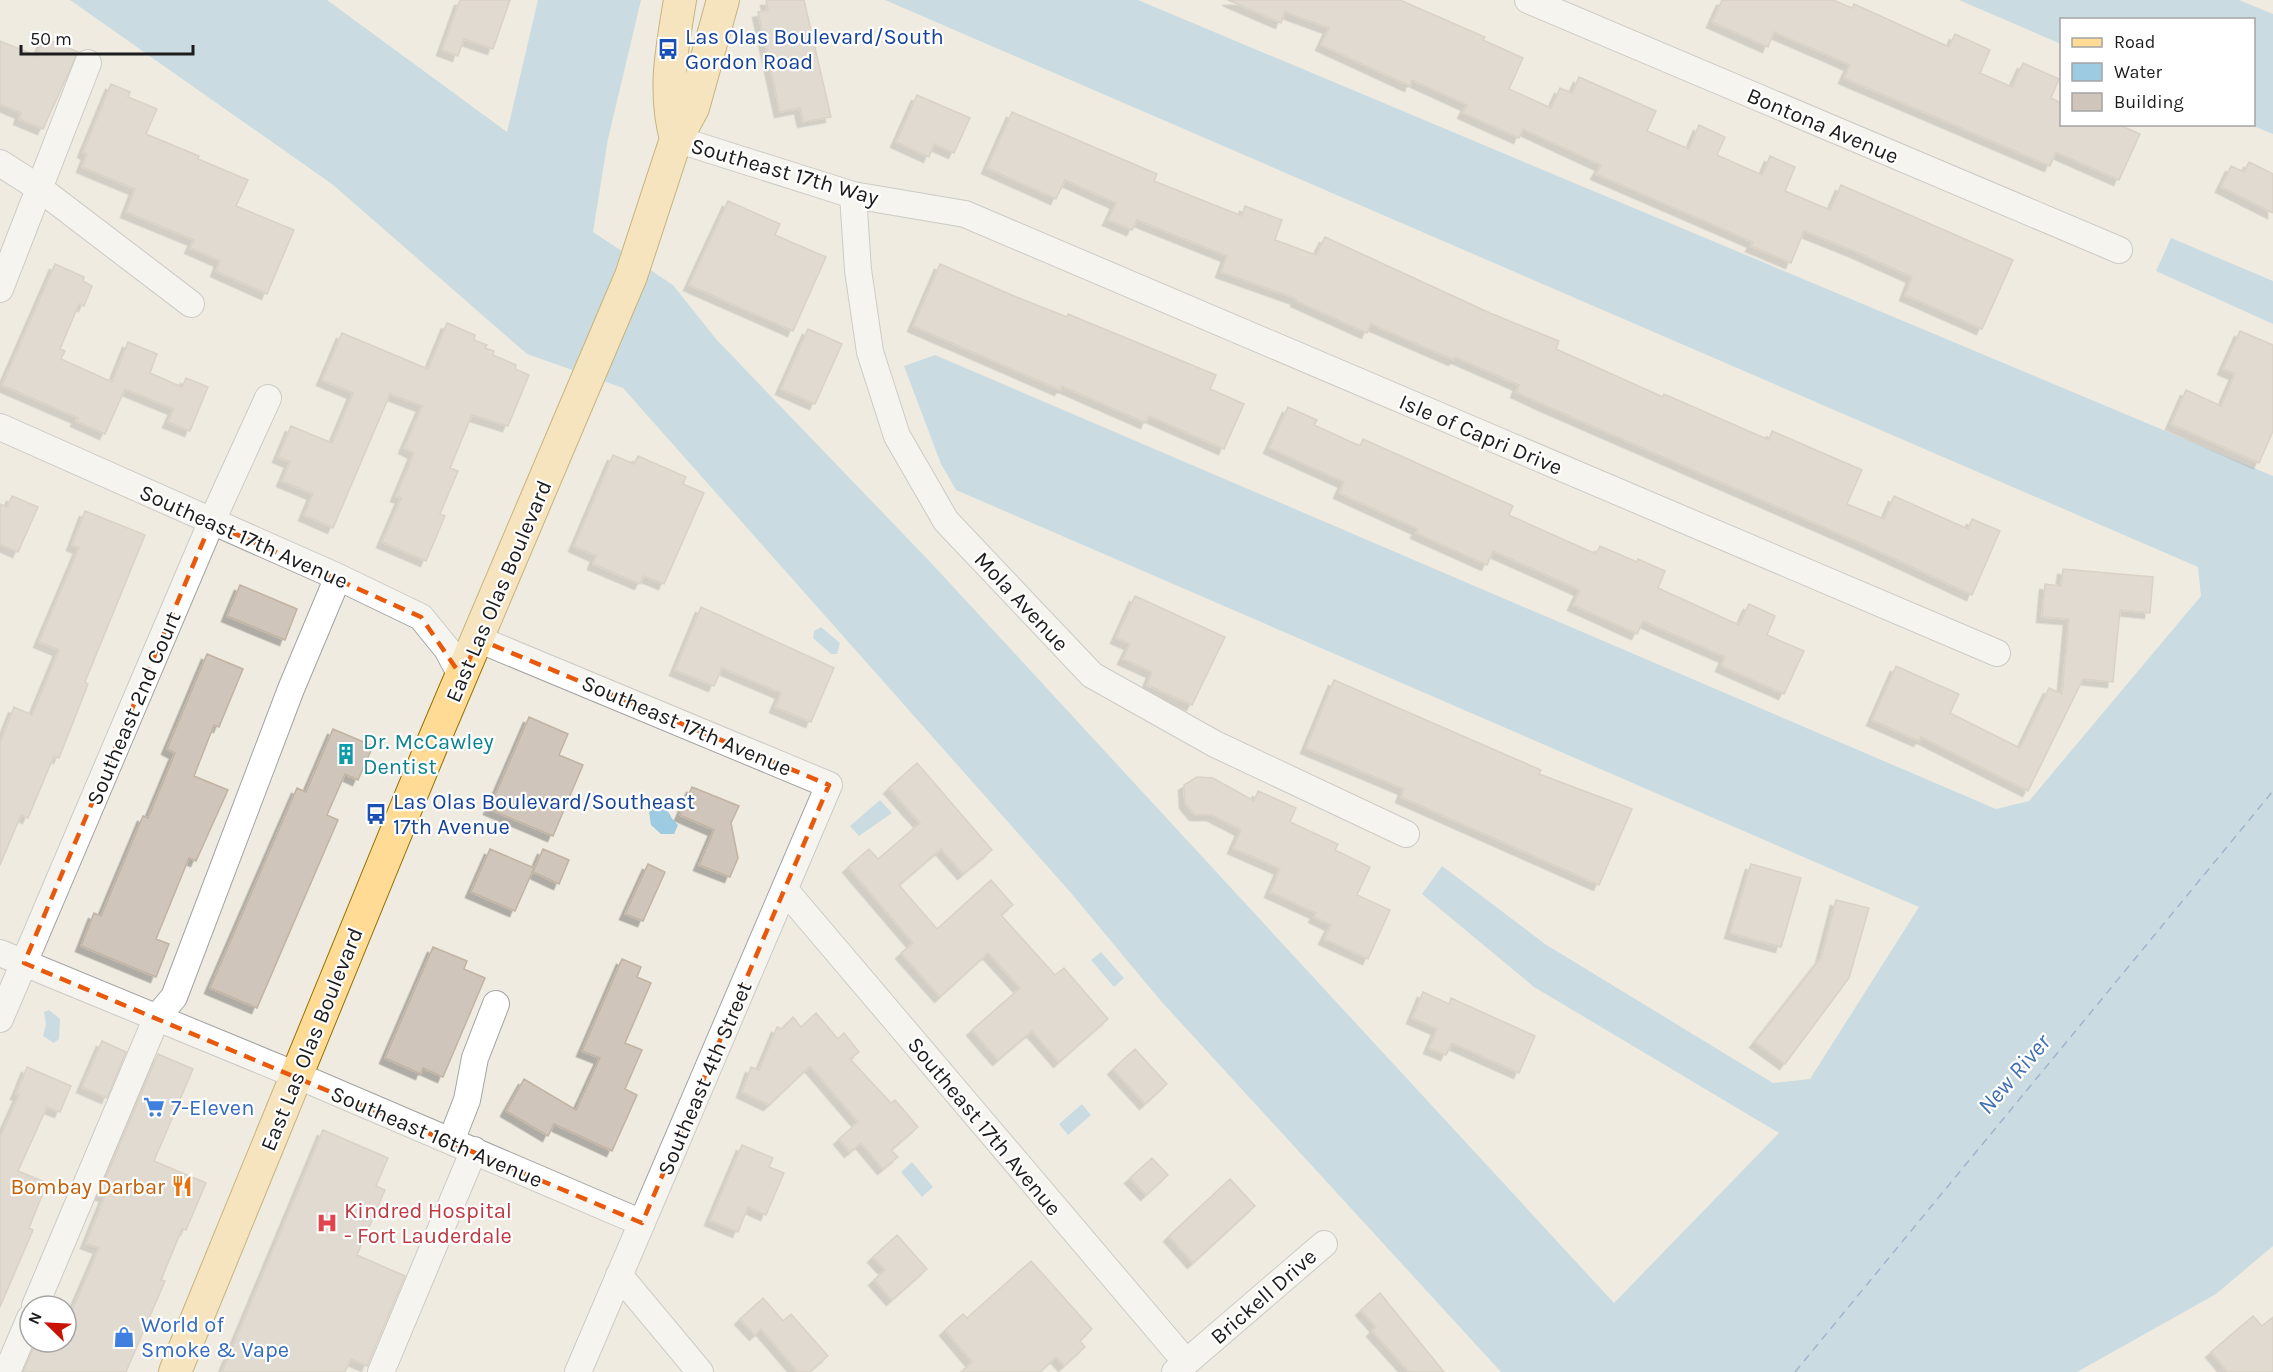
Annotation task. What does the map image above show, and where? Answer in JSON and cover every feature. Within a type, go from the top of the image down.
[{"type":"main road","name":"East Las Olas Boulevard","points":[[676,139],[668,100],[670,60],[680,0]]},
{"type":"main road","name":"East Las Olas Boulevard","points":[[175,1372],[296,1075],[631,276],[676,139],[693,108],[723,0]]},
{"type":"street","name":"Bontona Avenue","points":[[1528,0],[2119,250]]},
{"type":"street","points":[[0,289],[88,63]]},
{"type":"street","name":"Southeast 17th Way","points":[[676,139],[853,195],[964,214]]},
{"type":"street","points":[[0,163],[39,188],[191,304]]},
{"type":"street","name":"Mola Avenue","points":[[853,195],[858,270],[870,352],[897,436],[946,521],[1092,675],[1215,744],[1406,834]]},
{"type":"street","name":"Isle of Capri Drive","points":[[964,214],[1997,653]]},
{"type":"street","name":"Southeast 2nd Court","points":[[0,1019],[212,523],[268,398]]},
{"type":"street","name":"Southeast 17th Avenue","points":[[0,427],[338,577],[421,617],[447,649],[462,677]]},
{"type":"street","points":[[40,1294],[157,1017],[174,997],[291,689],[338,577]]},
{"type":"street","name":"Southeast 17th Avenue","points":[[478,639],[829,784]]},
{"type":"street","name":"Southeast 4th Street","points":[[578,1372],[829,784]]},
{"type":"street","name":"Southeast 17th Avenue","points":[[785,890],[1180,1367]]},
{"type":"street","name":"Southeast 16th Avenue","points":[[0,953],[296,1075],[642,1223]]},
{"type":"street","points":[[381,1372],[462,1146],[475,1058],[496,1004]]},
{"type":"street","name":"Brickell Drive","points":[[1180,1367],[1324,1244]]},
{"type":"street","points":[[620,1275],[700,1372]]},
{"type":"street","points":[[8,1372],[10,1338]]},
{"type":"highlighted area","points":[[211,523],[421,617],[462,677],[478,639],[829,785],[642,1223],[24,963]]},
{"type":"water","name":"New River","points":[[70,0],[327,0],[507,132],[538,0],[641,0],[608,139],[593,232],[673,285],[716,339],[934,566],[1614,1303],[1779,1133],[1534,987],[1422,894],[1442,866],[1545,944],[1773,1083],[1810,1079],[1919,907],[956,490],[941,464],[904,366],[935,355],[1996,809],[2029,801],[2201,596],[2198,567],[885,0],[1138,0],[2273,476],[2273,1246],[2216,1294],[2077,1372],[1501,1372],[1160,1000],[1071,893],[623,388],[527,354],[332,184]]},
{"type":"water","points":[[1959,0],[2239,0],[2273,14],[2273,134],[2253,126],[2255,18],[2060,18],[2060,44]]},
{"type":"water","points":[[2171,238],[2273,281],[2273,324],[2156,271]]},
{"type":"water","points":[[821,627],[840,643],[837,654],[831,654],[813,638],[814,631]]},
{"type":"water","points":[[660,797],[672,819],[678,825],[674,834],[661,834],[651,825],[649,812],[653,800]]},
{"type":"water","points":[[880,800],[892,813],[859,836],[850,826]]},
{"type":"water","points":[[1101,952],[1124,978],[1114,987],[1091,960]]},
{"type":"water","points":[[49,1010],[60,1019],[59,1039],[54,1043],[43,1036],[46,1025],[44,1012]]},
{"type":"water","points":[[1082,1104],[1091,1115],[1068,1135],[1059,1124]]},
{"type":"water","points":[[912,1162],[933,1187],[922,1197],[901,1172]]},
{"type":"building","points":[[460,0],[510,0],[493,49],[464,39],[458,56],[442,50]]},
{"type":"building","points":[[766,0],[804,0],[831,117],[803,122],[800,108],[780,112],[758,12],[768,10]]},
{"type":"building","points":[[1228,0],[1400,0],[1485,37],[1483,40],[1523,58],[1509,89],[1551,108],[1560,88],[1572,93],[1579,77],[1656,111],[1647,131],[1689,149],[1699,125],[1725,137],[1717,155],[1762,175],[1770,156],[1795,167],[1785,191],[1830,210],[1841,185],[2013,260],[1982,329],[1905,295],[1912,277],[1854,251],[1804,231],[1791,263],[1751,246],[1753,242],[1596,174],[1601,165],[1523,129],[1519,138],[1463,113],[1467,105],[1412,80],[1410,86],[1321,45],[1329,28],[1285,12],[1281,23]]},
{"type":"building","points":[[1722,0],[1833,0],[1852,8],[1854,4],[1949,47],[1955,34],[1990,50],[1980,73],[2012,87],[2023,63],[2059,79],[2051,98],[2060,102],[2060,126],[2122,126],[2140,134],[2119,180],[2056,152],[2050,166],[1844,78],[1850,65],[1774,32],[1768,47],[1712,22]]},
{"type":"building","points":[[44,38],[78,52],[43,129],[19,119],[21,113],[0,104],[0,41],[37,56]]},
{"type":"building","points":[[111,84],[130,92],[128,97],[157,109],[146,134],[248,180],[236,206],[294,230],[267,294],[216,271],[220,261],[190,248],[194,240],[126,212],[135,189],[82,167],[87,154],[83,152]]},
{"type":"building","points":[[917,95],[970,118],[954,153],[934,144],[929,157],[896,142]]},
{"type":"building","points":[[1012,112],[1157,174],[1154,181],[1242,216],[1245,206],[1282,220],[1275,240],[1316,255],[1325,237],[1490,313],[1559,341],[1556,349],[1663,397],[1664,394],[1769,440],[1772,431],[1862,470],[1847,504],[1884,519],[1894,496],[1968,529],[1972,519],[2000,531],[1972,595],[1867,546],[1544,405],[1516,392],[1519,385],[1455,357],[1454,360],[1371,324],[1367,333],[1296,301],[1297,299],[1221,272],[1227,256],[1137,220],[1132,230],[1108,220],[1116,203],[1065,180],[1056,199],[987,168]]},
{"type":"building","points":[[2249,162],[2273,174],[2273,213],[2221,187],[2231,166],[2244,172]]},
{"type":"building","points":[[728,201],[780,224],[775,235],[826,257],[793,331],[689,285]]},
{"type":"building","points":[[55,264],[84,277],[83,281],[92,286],[84,306],[79,304],[60,349],[65,351],[61,359],[112,382],[128,342],[157,354],[150,373],[182,387],[186,378],[208,387],[190,431],[168,422],[174,409],[125,389],[105,434],[76,421],[78,418],[2,385]]},
{"type":"building","points":[[940,264],[1014,296],[1067,317],[1068,314],[1216,375],[1210,389],[1244,404],[1224,449],[1149,416],[1146,423],[1062,386],[1060,390],[913,326]]},
{"type":"building","points":[[447,323],[475,335],[474,340],[487,345],[485,348],[494,351],[493,355],[516,365],[515,369],[529,375],[508,426],[472,415],[450,468],[458,471],[440,514],[445,516],[426,561],[382,542],[401,498],[396,496],[414,453],[404,448],[422,406],[390,394],[333,528],[304,515],[313,494],[282,481],[290,462],[278,457],[291,426],[332,443],[353,393],[322,380],[342,333],[428,369]]},
{"type":"building","points":[[808,329],[842,344],[815,404],[781,389]]},
{"type":"building","points":[[2240,331],[2273,345],[2273,431],[2259,463],[2171,424],[2186,390],[2221,406],[2235,374],[2223,369]]},
{"type":"building","points":[[1288,407],[1317,420],[1314,425],[1360,446],[1363,439],[1513,506],[1509,515],[1596,554],[1600,546],[1665,571],[1658,588],[1739,625],[1749,604],[1775,616],[1767,635],[1804,651],[1784,694],[1721,666],[1725,657],[1643,621],[1637,634],[1573,605],[1580,590],[1493,551],[1487,565],[1416,533],[1418,529],[1339,493],[1344,482],[1269,448]]},
{"type":"building","points":[[613,455],[634,464],[638,456],[686,477],[683,484],[704,493],[664,584],[644,576],[640,584],[593,564],[596,556],[574,546]]},
{"type":"building","points":[[12,496],[38,507],[18,552],[0,544],[0,504],[7,507]]},
{"type":"building","points":[[85,511],[145,535],[85,682],[88,684],[59,758],[54,756],[28,818],[21,815],[0,865],[0,743],[14,707],[32,715],[59,650],[39,642],[79,548],[72,545]]},
{"type":"building","points":[[2063,569],[2153,577],[2150,613],[2120,610],[2113,682],[2083,679],[2028,791],[1921,737],[1919,741],[1872,720],[1896,666],[1959,694],[1950,713],[2020,748],[2049,688],[2062,694],[2069,619],[2042,617],[2045,584],[2061,586]]},
{"type":"building","points":[[240,585],[297,609],[285,640],[227,616]]},
{"type":"building","points":[[1135,596],[1225,637],[1192,705],[1147,685],[1152,672],[1123,659],[1130,644],[1116,638]]},
{"type":"building","points":[[701,607],[834,668],[811,722],[775,707],[781,693],[722,668],[714,686],[675,670]]},
{"type":"building","points":[[207,654],[243,669],[219,727],[214,725],[194,776],[228,790],[196,861],[189,858],[156,939],[169,944],[156,977],[81,946],[94,913],[101,916],[143,816],[148,818],[175,753],[167,749]]},
{"type":"building","points":[[1334,680],[1541,770],[1539,774],[1632,809],[1599,885],[1401,797],[1404,789],[1306,748]]},
{"type":"building","points":[[529,717],[568,734],[559,755],[583,765],[553,836],[489,809]]},
{"type":"building","points":[[333,729],[373,746],[358,780],[345,774],[327,815],[338,820],[257,1008],[210,988],[297,788],[306,792]]},
{"type":"building","points":[[917,763],[992,850],[963,874],[941,849],[899,885],[937,929],[991,880],[1013,905],[1001,915],[1055,975],[1064,968],[1108,1019],[1059,1062],[1032,1031],[998,1060],[972,1030],[1020,988],[988,953],[940,997],[901,953],[913,943],[848,867],[869,849],[878,859],[920,823],[889,788]]},
{"type":"building","points":[[1197,777],[1213,778],[1254,801],[1258,791],[1296,808],[1290,822],[1338,844],[1335,850],[1370,867],[1357,895],[1390,910],[1368,959],[1324,939],[1331,925],[1314,917],[1316,913],[1270,892],[1280,869],[1233,848],[1241,830],[1212,815],[1195,815],[1185,803],[1184,785]]},
{"type":"building","points":[[692,787],[739,806],[731,823],[738,858],[730,877],[699,865],[714,830],[680,815]]},
{"type":"building","points":[[490,849],[534,868],[515,911],[471,892]]},
{"type":"building","points":[[543,849],[569,860],[559,884],[533,872]]},
{"type":"building","points":[[648,864],[665,872],[643,921],[625,914]]},
{"type":"building","points":[[1751,864],[1801,878],[1781,947],[1730,933]]},
{"type":"building","points":[[1836,900],[1869,908],[1849,978],[1785,1064],[1755,1042],[1821,958]]},
{"type":"building","points":[[433,947],[467,961],[464,969],[485,978],[443,1077],[423,1068],[421,1074],[385,1058]]},
{"type":"building","points":[[622,959],[641,967],[637,977],[651,983],[625,1043],[642,1050],[625,1089],[637,1095],[612,1151],[554,1124],[548,1136],[506,1111],[524,1079],[576,1110],[600,1058],[582,1051]]},
{"type":"building","points":[[1423,992],[1449,1004],[1451,998],[1535,1036],[1519,1073],[1452,1043],[1446,1055],[1429,1048],[1437,1029],[1412,1018]]},
{"type":"building","points":[[816,1013],[838,1039],[844,1033],[859,1052],[850,1059],[891,1103],[895,1100],[918,1127],[891,1150],[898,1157],[883,1169],[861,1143],[850,1152],[839,1139],[858,1122],[810,1066],[769,1105],[742,1092],[751,1067],[759,1070],[777,1027],[782,1029],[793,1017],[801,1027]]},
{"type":"building","points":[[102,1041],[126,1052],[107,1098],[82,1087]]},
{"type":"building","points":[[1135,1049],[1167,1084],[1145,1104],[1113,1069]]},
{"type":"building","points":[[158,1054],[193,1069],[154,1161],[206,1183],[186,1230],[182,1229],[161,1280],[165,1281],[126,1372],[23,1372],[31,1354],[78,1354],[78,1296],[99,1248],[86,1243],[105,1196],[99,1194]]},
{"type":"building","points":[[27,1067],[71,1086],[60,1112],[47,1107],[18,1171],[47,1183],[29,1228],[33,1230],[0,1307],[0,1137],[19,1095],[16,1094]]},
{"type":"building","name":"Kindred Hospital - Fort Lauderdale","points":[[323,1130],[388,1158],[376,1186],[385,1190],[357,1255],[405,1276],[367,1366],[351,1359],[345,1372],[222,1372]]},
{"type":"building","points":[[742,1145],[773,1158],[769,1167],[784,1173],[766,1215],[748,1207],[738,1232],[710,1220]]},
{"type":"building","points":[[1152,1158],[1168,1175],[1146,1195],[1130,1178]]},
{"type":"building","points":[[1230,1179],[1255,1206],[1193,1263],[1169,1236]]},
{"type":"building","points":[[897,1235],[927,1269],[892,1300],[874,1280],[885,1270],[873,1257]]},
{"type":"building","points":[[1031,1261],[1092,1329],[1080,1341],[1085,1347],[1064,1366],[1056,1357],[1040,1372],[961,1372],[972,1362],[945,1330],[963,1314],[967,1318]]},
{"type":"building","points":[[1380,1293],[1444,1372],[1409,1372],[1372,1331],[1376,1327],[1361,1310]]},
{"type":"building","points":[[763,1298],[783,1321],[791,1314],[828,1356],[809,1372],[798,1372],[761,1329],[755,1335],[740,1319]]},
{"type":"building","points":[[2253,1316],[2262,1326],[2273,1317],[2273,1372],[2228,1372],[2211,1352]]},
{"type":"ferry route","points":[[1795,1372],[2273,791]]},
{"type":"place","name":"Las Olas Boulevard/South Gordon Road","points":[[668,49]]},
{"type":"place","name":"Dr. McCawley Dentist","points":[[346,754]]},
{"type":"place","name":"Las Olas Boulevard/Southeast 17th Avenue","points":[[376,814]]},
{"type":"place","name":"7-Eleven","points":[[154,1107]]},
{"type":"place","name":"Bombay Darbar","points":[[182,1186]]},
{"type":"place","name":"Kindred Hospital - Fort Lauderdale","points":[[327,1223]]},
{"type":"place","name":"World of Smoke & Vape","points":[[124,1337]]}]
